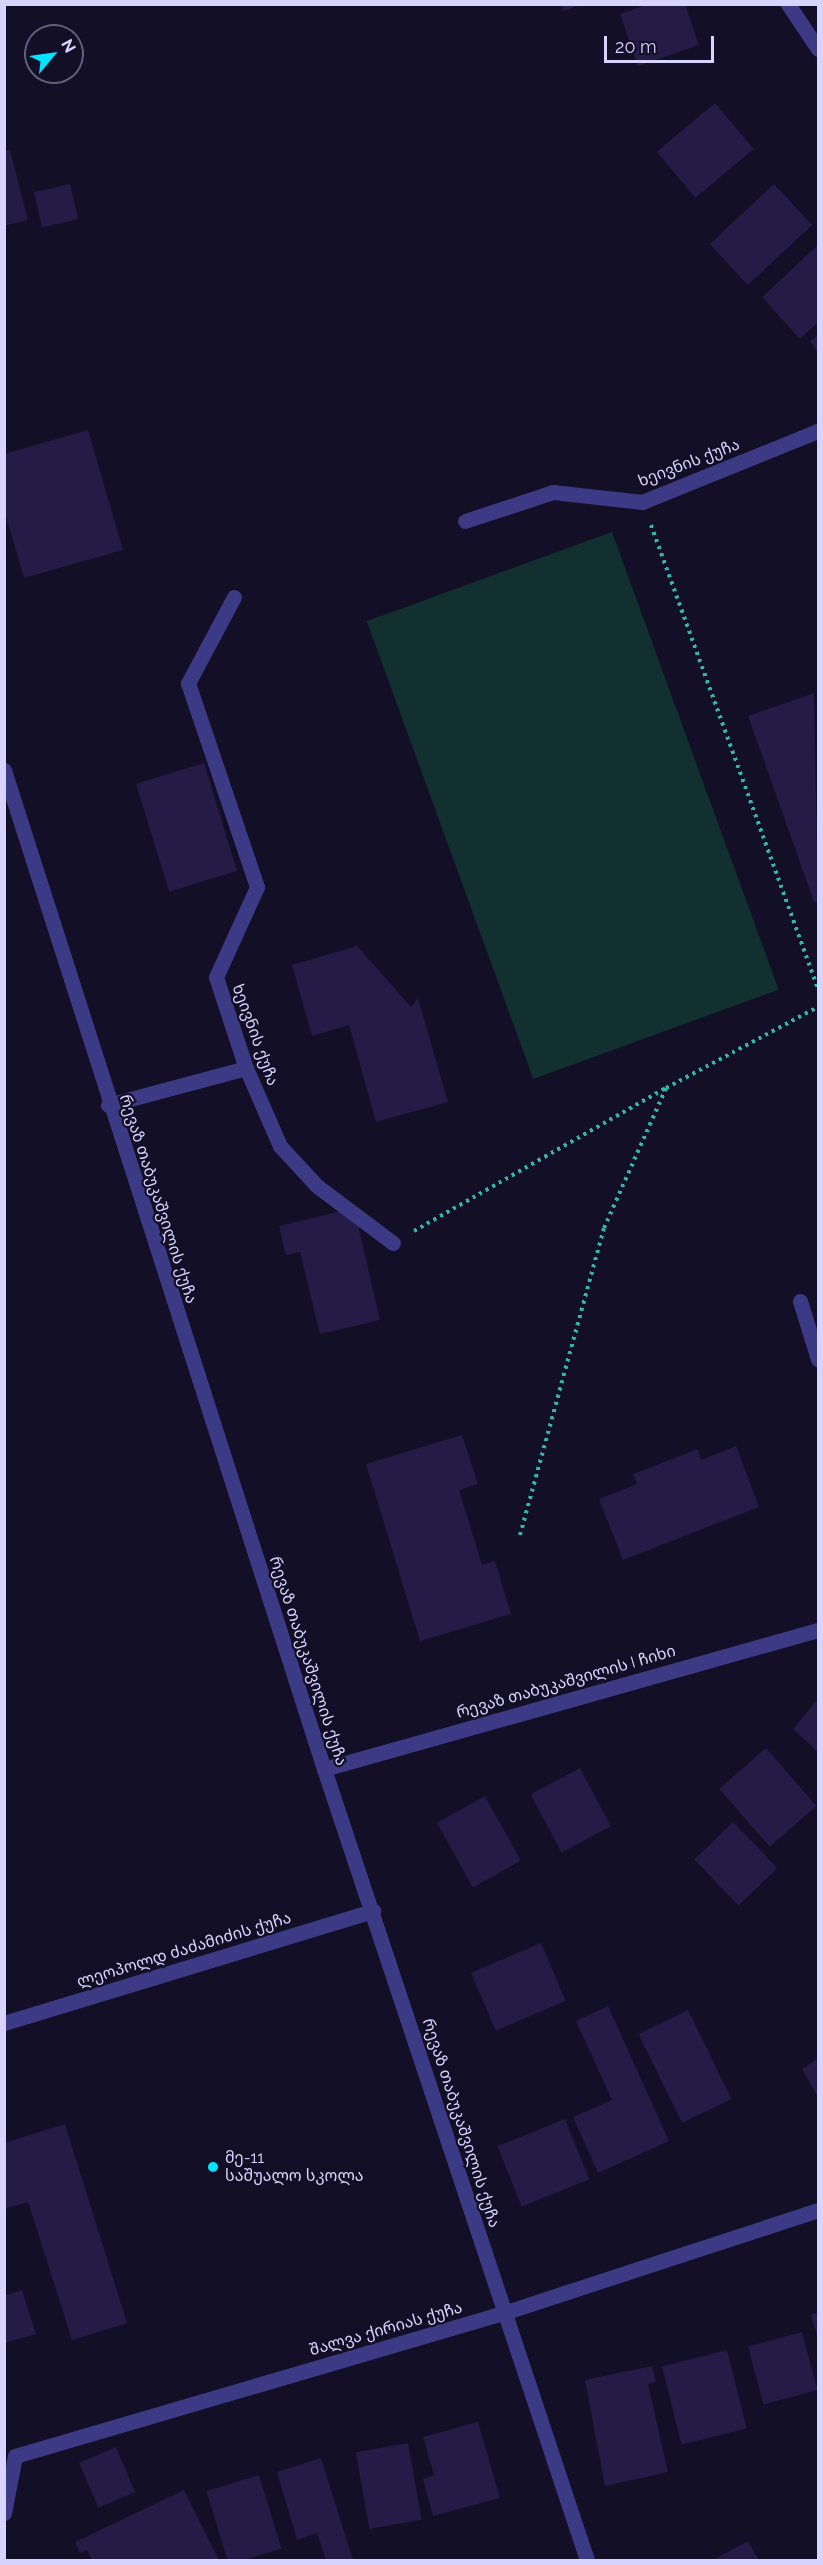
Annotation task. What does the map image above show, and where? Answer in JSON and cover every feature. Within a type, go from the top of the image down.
[{"type":"street","points":[[788,4],[819,49]]},
{"type":"street","name":"ხეივნის ქუჩა","points":[[465,521],[553,492],[642,502],[819,431]]},
{"type":"street","name":"ხეივნის ქუჩა","points":[[234,597],[189,683],[257,887],[216,977],[246,1068],[280,1146],[316,1186],[393,1243]]},
{"type":"street","name":"რევაზ თაბუკაშვილის ქუჩა","points":[[4,770],[108,1105],[324,1769],[587,2560]]},
{"type":"street","points":[[108,1105],[246,1068]]},
{"type":"street","points":[[800,1301],[819,1359]]},
{"type":"street","name":"რევაზ თაბუკაშვილის I ჩიხი","points":[[324,1769],[819,1630]]},
{"type":"street","name":"ლეოპოლდ ძაძამიძის ქუჩა","points":[[4,2023],[373,1911]]},
{"type":"street","name":"შალვა ქირიას ქუჩა","points":[[4,2513],[15,2457],[503,2313],[819,2210]]},
{"type":"path","points":[[642,502],[819,989]]},
{"type":"path","points":[[393,1243],[666,1088],[819,1007]]},
{"type":"path","points":[[520,1535],[604,1228],[666,1088]]},
{"type":"green space","points":[[612,532],[779,990],[533,1079],[367,621]]},
{"type":"building","points":[[561,4],[580,4],[580,5],[564,11]]},
{"type":"building","points":[[649,4],[685,4],[699,45],[638,66],[620,14]]},
{"type":"building","points":[[715,103],[754,149],[695,198],[657,152]]},
{"type":"building","points":[[10,150],[28,220],[4,226],[4,151]]},
{"type":"building","points":[[70,184],[78,219],[42,227],[34,192]]},
{"type":"building","points":[[774,184],[812,225],[748,285],[710,244]]},
{"type":"building","points":[[818,245],[818,322],[800,339],[762,297]]},
{"type":"building","points":[[818,335],[818,353],[810,341]]},
{"type":"building","points":[[88,430],[123,550],[24,578],[4,509],[4,454]]},
{"type":"building","points":[[814,693],[818,901],[814,902],[748,716]]},
{"type":"building","points":[[204,763],[237,871],[169,892],[136,784]]},
{"type":"building","points":[[357,946],[411,1007],[418,998],[448,1102],[376,1122],[349,1025],[312,1036],[292,965]]},
{"type":"building","points":[[354,1208],[380,1320],[320,1334],[300,1252],[286,1255],[279,1226]]},
{"type":"building","points":[[462,1435],[478,1484],[459,1490],[482,1565],[495,1561],[511,1614],[420,1641],[366,1464]]},
{"type":"building","points":[[736,1446],[759,1507],[623,1560],[599,1499],[637,1484],[633,1474],[698,1449],[701,1460]]},
{"type":"building","points":[[818,1699],[818,1752],[793,1729]]},
{"type":"building","points":[[766,1748],[817,1806],[770,1847],[719,1789]]},
{"type":"building","points":[[580,1768],[611,1826],[562,1853],[531,1794]]},
{"type":"building","points":[[485,1796],[521,1861],[473,1887],[437,1823]]},
{"type":"building","points":[[733,1822],[777,1868],[739,1906],[694,1860]]},
{"type":"building","points":[[541,1943],[566,2001],[496,2031],[471,1973]]},
{"type":"building","points":[[608,2006],[669,2141],[598,2173],[573,2117],[612,2100],[576,2021]]},
{"type":"building","points":[[688,2010],[731,2099],[682,2123],[639,2034]]},
{"type":"building","points":[[818,2058],[818,2097],[802,2069]]},
{"type":"building","points":[[565,2119],[589,2179],[522,2207],[497,2146]]},
{"type":"building","points":[[65,2124],[127,2323],[72,2340],[28,2202],[4,2209],[4,2143]]},
{"type":"building","points":[[22,2290],[36,2334],[4,2343],[4,2296]]},
{"type":"building","points":[[818,2312],[818,2339],[811,2315]]},
{"type":"building","points":[[802,2332],[818,2390],[763,2404],[748,2346]]},
{"type":"building","points":[[727,2350],[747,2429],[682,2445],[662,2366]]},
{"type":"building","points":[[652,2366],[656,2382],[648,2384],[668,2472],[605,2486],[585,2380]]},
{"type":"building","points":[[478,2422],[500,2498],[433,2516],[423,2479],[434,2475],[423,2437]]},
{"type":"building","points":[[408,2443],[422,2520],[369,2529],[356,2452]]},
{"type":"building","points":[[116,2447],[135,2492],[98,2508],[79,2463]]},
{"type":"building","points":[[321,2458],[353,2560],[326,2560],[317,2533],[297,2540],[277,2472]]},
{"type":"building","points":[[259,2475],[282,2549],[244,2560],[227,2560],[206,2491]]},
{"type":"building","points":[[184,2490],[219,2560],[92,2560],[87,2550],[80,2553],[75,2542]]},
{"type":"building","points":[[748,2541],[759,2560],[713,2560]]},
{"type":"place","name":"მე-11 საშუალო სკოლა","points":[[213,2167]]}]
